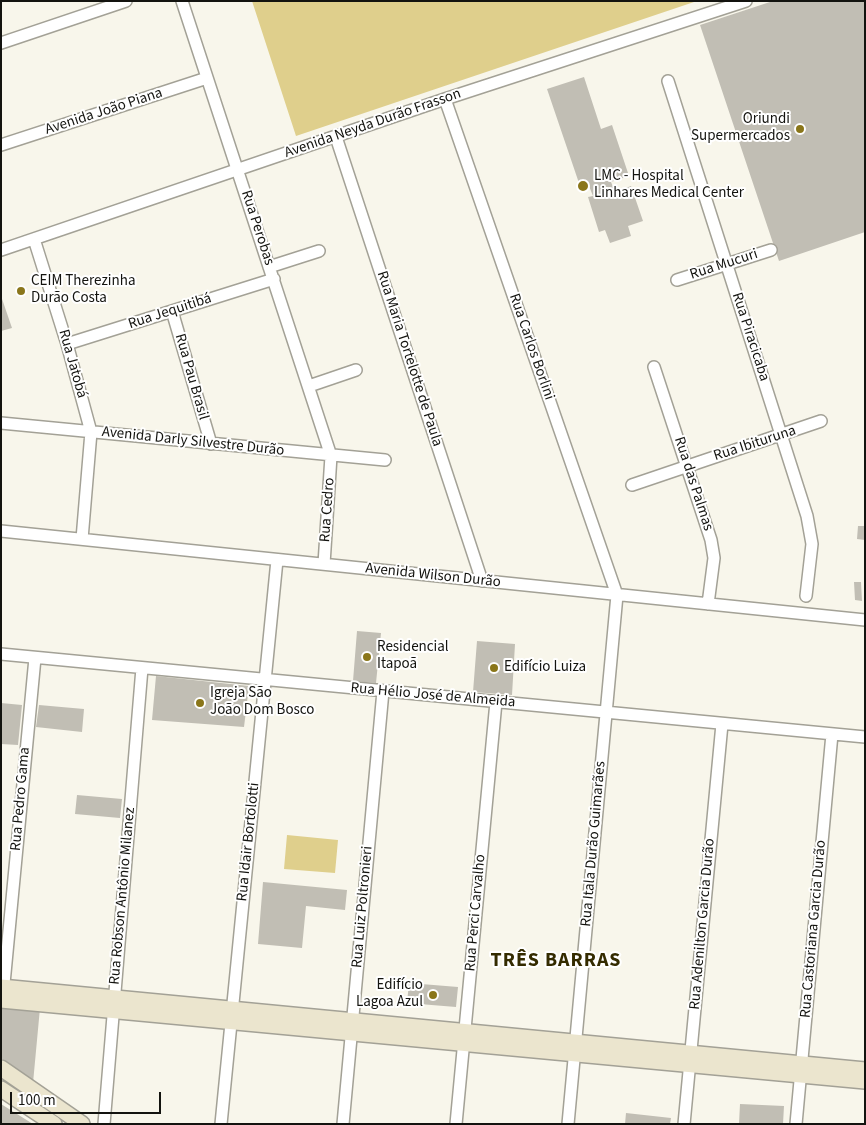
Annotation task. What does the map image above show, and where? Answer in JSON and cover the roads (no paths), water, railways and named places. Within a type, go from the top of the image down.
[{"type":"main road","points":[[2,993],[801,1070],[865,1081]]},
{"type":"main road","points":[[1,1068],[82,1124]]},
{"type":"main road","points":[[801,1070],[865,1070]]},
{"type":"main road","points":[[1,1089],[54,1124]]},
{"type":"street","name":"Rua Perobas","points":[[182,1],[331,456]]},
{"type":"street","name":"Avenida Neyda Durão Frasson","points":[[1,250],[238,171],[445,99],[746,1]]},
{"type":"street","points":[[1,43],[125,2]]},
{"type":"street","name":"Avenida João Piana","points":[[1,145],[207,78]]},
{"type":"street","name":"Rua Piracicaba","points":[[668,81],[807,516],[812,544],[806,596]]},
{"type":"street","name":"Rua Carlos Borlini","points":[[445,99],[617,595]]},
{"type":"street","name":"Rua Maria Tortelotte de Paula","points":[[336,137],[482,580]]},
{"type":"street","name":"Rua Jatobá","points":[[34,239],[67,344],[91,432]]},
{"type":"street","name":"Rua Mucuri","points":[[678,280],[771,250]]},
{"type":"street","points":[[269,267],[319,251]]},
{"type":"street","name":"Rua Jequitibá","points":[[67,344],[274,279]]},
{"type":"street","name":"Rua Pau Brasil","points":[[172,311],[210,444]]},
{"type":"street","name":"Rua das Palmas","points":[[654,367],[711,540],[714,558],[708,604]]},
{"type":"street","points":[[308,386],[356,370]]},
{"type":"street","name":"Rua Ibituruna","points":[[632,486],[821,421]]},
{"type":"street","name":"Avenida Darly Silvestre Durão","points":[[1,423],[384,460]]},
{"type":"street","points":[[82,539],[91,432]]},
{"type":"street","name":"Rua Cedro","points":[[324,564],[331,456]]},
{"type":"street","name":"Avenida Wilson Durão","points":[[1,531],[865,620]]},
{"type":"street","name":"Rua Idair Bortolotti","points":[[221,1124],[277,560]]},
{"type":"street","name":"Rua Itala Durão Guimarães","points":[[568,1124],[617,595]]},
{"type":"street","name":"Rua Hélio José de Almeida","points":[[1,654],[865,738]]},
{"type":"street","name":"Rua Pedro Gama","points":[[2,993],[35,658]]},
{"type":"street","name":"Rua Robson Antônio Milanez","points":[[104,1124],[142,668]]},
{"type":"street","name":"Rua Luiz Poltronieri","points":[[343,1124],[383,691]]},
{"type":"street","name":"Rua Perci Carvalho","points":[[456,1124],[496,702]]},
{"type":"street","name":"Rua Adenilton Garcia Durão","points":[[684,1124],[722,724]]},
{"type":"street","name":"Rua Castoriana Garcia Durão","points":[[796,1124],[832,734]]},
{"type":"place","name":"Oriundi Supermercados","points":[[800,129]]},
{"type":"place","name":"LMC - Hospital Linhares Medical Center","points":[[583,186]]},
{"type":"place","name":"CEIM Therezinha Durão Costa","points":[[21,291]]},
{"type":"place","name":"Residencial Itapoã","points":[[367,657]]},
{"type":"place","name":"Edifício Luiza","points":[[494,668]]},
{"type":"place","name":"Igreja São João Dom Bosco","points":[[200,703]]},
{"type":"place","name":"Edifício Lagoa Azul","points":[[433,995]]},
{"type":"district","name":"TRÊS BARRAS","points":[[556,962]]}]
